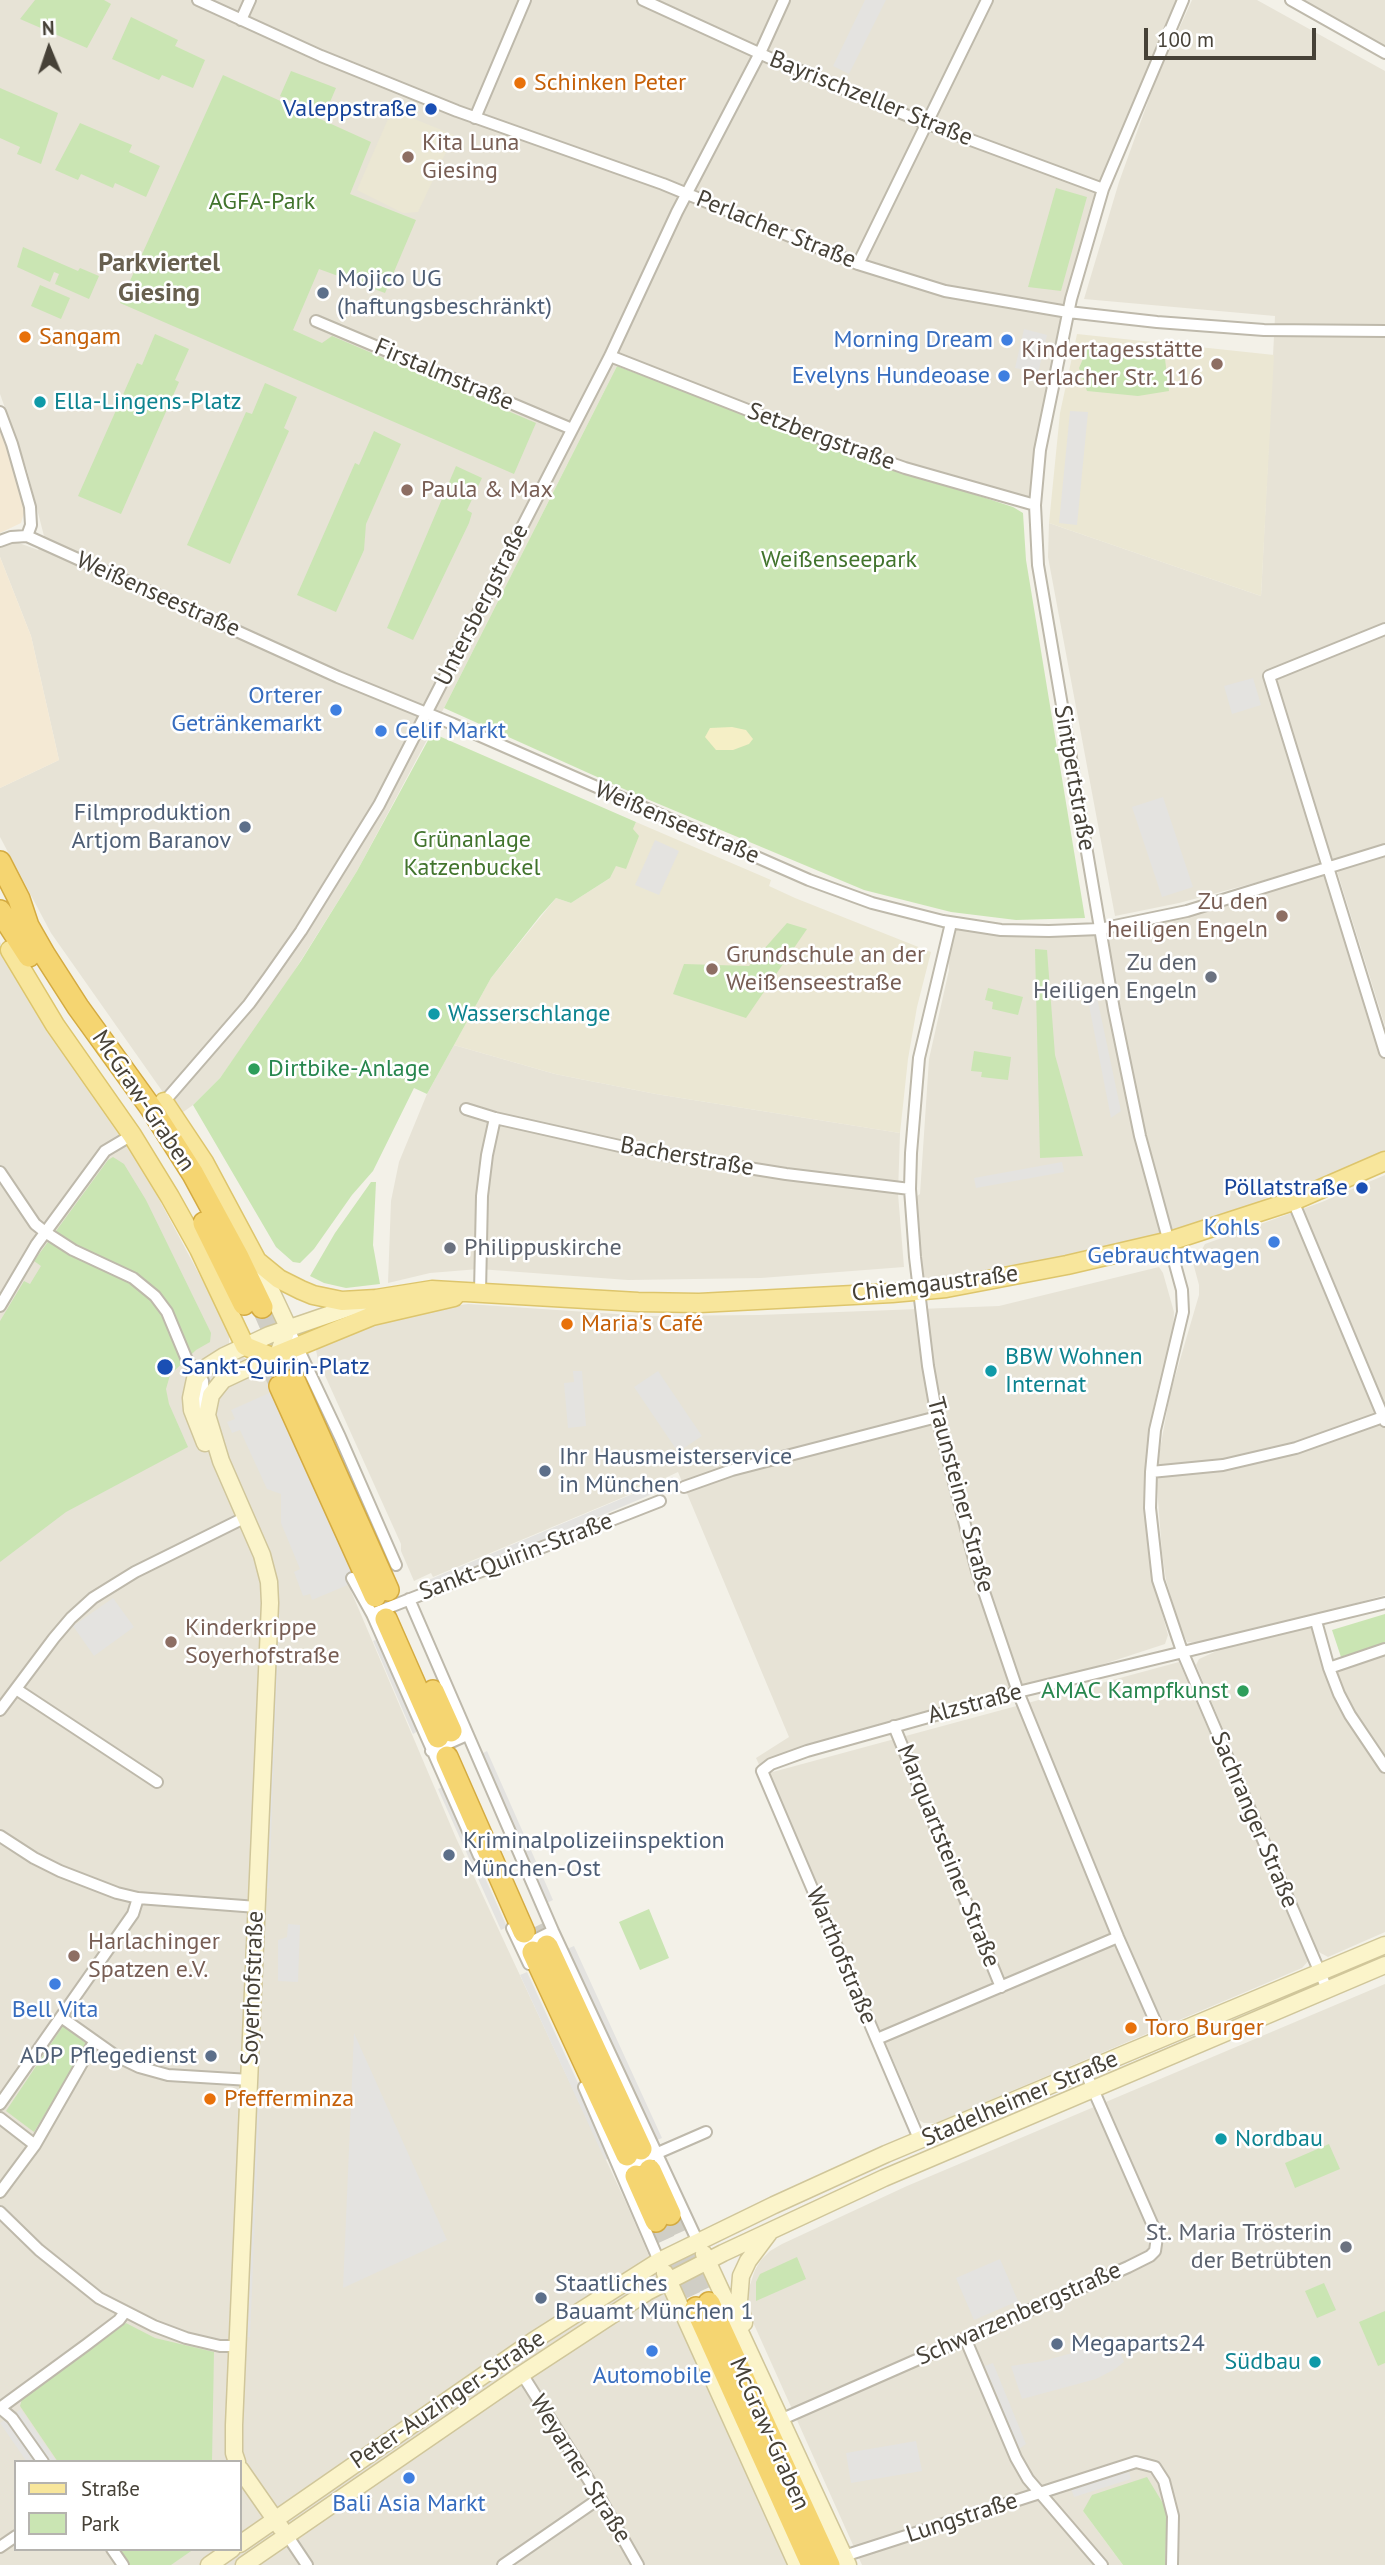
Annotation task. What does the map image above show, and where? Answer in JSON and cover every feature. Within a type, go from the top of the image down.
[{"type":"highway","points":[[0,862],[19,899],[38,920],[164,1102]]},
{"type":"highway","name":"McGraw-Graben","points":[[0,911],[50,991],[138,1115],[181,1182],[256,1310],[239,1257],[193,1174],[151,1108],[58,977],[28,926],[19,899]]},
{"type":"highway","points":[[287,1383],[663,2217]]},
{"type":"highway","name":"McGraw-Graben","points":[[813,2565],[703,2305],[840,2562]]},
{"type":"main road","points":[[3,943],[55,1025],[132,1135],[199,1249],[244,1346],[275,1356]]},
{"type":"main road","points":[[164,1102],[204,1162],[257,1261],[288,1328],[275,1356],[223,1380],[211,1395],[207,1415],[221,1461],[246,1517]]},
{"type":"main road","name":"Chiemgaustraße","points":[[288,1328],[376,1299],[432,1290],[638,1303],[699,1303],[956,1286],[1068,1265],[1170,1241],[1293,1201],[1385,1161]]},
{"type":"main road","points":[[257,1261],[279,1279],[313,1296],[342,1301],[376,1299]]},
{"type":"main road","name":"Chiemgaustraße","points":[[275,1356],[372,1316],[474,1293]]},
{"type":"main road","points":[[221,1461],[205,1443],[192,1410],[192,1388],[198,1374],[207,1366],[244,1346],[288,1328]]},
{"type":"main road","name":"Soyerhofstraße","points":[[237,2460],[233,2441],[270,1603],[266,1569],[246,1517]]},
{"type":"main road","name":"Stadelheimer Straße","points":[[659,2262],[774,2205],[920,2141],[1385,1945]]},
{"type":"main road","name":"Stadelheimer Straße","points":[[668,2281],[884,2178],[1385,1965]]},
{"type":"main road","points":[[759,2373],[741,2315],[739,2287],[748,2261],[772,2230]]},
{"type":"main road","points":[[698,2242],[780,2420],[840,2562]]},
{"type":"main road","points":[[659,2262],[797,2565]]},
{"type":"main road","name":"Peter-Auzinger-Straße","points":[[242,2543],[533,2341],[659,2262]]},
{"type":"main road","name":"Peter-Auzinger-Straße","points":[[244,2565],[593,2326],[668,2281]]},
{"type":"main road","points":[[242,2472],[287,2535]]},
{"type":"main road","points":[[209,2565],[229,2551]]},
{"type":"street","name":"Perlacher Straße","points":[[198,0],[368,75],[475,118],[687,194],[858,264],[945,291],[1069,312],[1246,330],[1385,331]]},
{"type":"street","points":[[241,20],[250,0]]},
{"type":"street","points":[[475,118],[525,0]]},
{"type":"street","name":"Bayrischzeller Straße","points":[[643,0],[760,53],[925,122],[1103,189]]},
{"type":"street","name":"Untersbergstraße","points":[[164,1102],[249,1004],[301,931],[379,805],[611,356],[687,194],[760,53],[784,0]]},
{"type":"street","points":[[858,264],[925,122],[987,0]]},
{"type":"street","name":"Sintpertstraße","points":[[1170,1241],[1140,1136],[1114,1010],[1038,565],[1035,506],[1040,450],[1069,312],[1103,189],[1183,0]]},
{"type":"street","points":[[1291,0],[1385,53]]},
{"type":"street","name":"Firstalmstraße","points":[[316,321],[572,429]]},
{"type":"street","name":"Setzbergstraße","points":[[611,356],[814,436],[905,468],[1035,506]]},
{"type":"street","points":[[0,412],[30,507],[27,536],[0,541]]},
{"type":"street","name":"Weißenseestraße","points":[[27,536],[338,677],[839,892],[951,923],[1001,930],[1100,929],[1187,911],[1385,850]]},
{"type":"street","points":[[1385,629],[1269,676],[1385,1052]]},
{"type":"street","name":"Traunsteiner Straße","points":[[951,923],[919,1058],[910,1189],[918,1290],[937,1417],[977,1571],[1018,1692],[1118,1937],[1163,2039]]},
{"type":"street","name":"Bacherstraße","points":[[466,1110],[642,1151],[698,1161],[910,1189]]},
{"type":"street","points":[[474,1293],[482,1196],[495,1118]]},
{"type":"street","points":[[0,1306],[45,1232],[105,1151],[132,1135]]},
{"type":"street","points":[[0,1172],[27,1214],[45,1232],[73,1250],[145,1286],[167,1312],[183,1354],[202,1381],[203,1404],[207,1415]]},
{"type":"street","points":[[1151,1472],[1223,1465],[1296,1448],[1384,1419],[1293,1201]]},
{"type":"street","name":"Sachranger Straße","points":[[1170,1241],[1180,1278],[1183,1311],[1158,1418],[1151,1472],[1150,1508],[1158,1580],[1182,1651],[1327,1989]]},
{"type":"street","points":[[288,1328],[396,1564]]},
{"type":"street","points":[[684,1486],[732,1470],[937,1417]]},
{"type":"street","name":"Sankt-Quirin-Straße","points":[[388,1605],[660,1501]]},
{"type":"street","points":[[0,1710],[54,1638],[93,1598],[135,1572],[246,1517]]},
{"type":"street","points":[[352,1578],[388,1605]]},
{"type":"street","name":"Alzstraße","points":[[762,1771],[771,1764],[807,1751],[1018,1692],[1385,1603]]},
{"type":"street","points":[[1316,1621],[1339,1694],[1385,1767]]},
{"type":"street","points":[[1329,1668],[1385,1649]]},
{"type":"street","points":[[16,1689],[157,1782]]},
{"type":"street","name":"Marquartsteiner Straße","points":[[894,1726],[1001,1987]]},
{"type":"street","points":[[449,1743],[639,2162],[698,2242]]},
{"type":"street","name":"Warthofstraße","points":[[762,1771],[920,2141]]},
{"type":"street","points":[[0,1836],[60,1871],[99,1887],[138,1898],[257,1907]]},
{"type":"street","points":[[0,2104],[133,1914],[138,1898]]},
{"type":"street","points":[[877,2039],[1118,1937]]},
{"type":"street","points":[[61,2017],[126,2062],[152,2071],[174,2076],[250,2080]]},
{"type":"street","points":[[0,2192],[35,2145],[94,2042]]},
{"type":"street","name":"Schwarzenbergstraße","points":[[780,2420],[1128,2267],[1155,2251],[1157,2237],[1154,2228],[1085,2071]]},
{"type":"street","points":[[0,2118],[35,2145]]},
{"type":"street","points":[[639,2162],[706,2132]]},
{"type":"street","points":[[639,2162],[659,2262]]},
{"type":"street","points":[[0,2212],[70,2277],[99,2298],[186,2338],[220,2346],[239,2346]]},
{"type":"street","points":[[42,2460],[12,2418],[0,2408],[119,2320],[125,2312]]},
{"type":"street","points":[[965,2338],[1016,2458],[1028,2479],[1102,2565]]},
{"type":"street","name":"Weyarner Straße","points":[[522,2374],[600,2498],[638,2565]]},
{"type":"street","name":"Lungstraße","points":[[840,2562],[1136,2462],[1155,2467],[1164,2480],[1171,2501],[1174,2532],[1172,2565]]},
{"type":"street","points":[[503,2565],[600,2498]]},
{"type":"street","points":[[287,2535],[307,2565]]},
{"type":"shaded area","points":[[0,0],[1183,0],[1103,189],[1071,299],[1035,505],[905,468],[611,357],[617,366],[444,708],[357,871],[278,997],[220,1078],[179,1115],[51,933],[0,837],[0,788],[59,760],[31,636],[0,557],[0,547],[12,543],[38,550],[44,536],[27,470],[0,394]]},
{"type":"shaded area","points":[[865,0],[886,0],[849,74],[833,66]]},
{"type":"shaded area","points":[[1192,0],[1257,0],[1385,71],[1385,844],[1258,882],[1179,903],[1115,916],[1048,557],[1049,523],[1261,596],[1275,316],[1084,299],[1119,182],[1155,82]]},
{"type":"shaded area","points":[[1291,0],[1385,0],[1385,53]]},
{"type":"shaded area","name":"Kita Luna Giesing","points":[[392,110],[454,135],[418,212],[403,213],[357,190]]},
{"type":"shaded area","points":[[1024,329],[1047,335],[1036,382],[1024,379],[1026,370],[1015,368]]},
{"type":"shaded area","points":[[1077,334],[1274,355],[1261,596],[1049,523],[1060,413]]},
{"type":"shaded area","points":[[1070,411],[1088,412],[1077,525],[1059,523]]},
{"type":"shaded area","points":[[0,426],[25,510],[21,523],[0,533]]},
{"type":"shaded area","points":[[0,557],[31,636],[59,760],[0,788]]},
{"type":"shaded area","points":[[1253,678],[1261,705],[1232,714],[1224,686]]},
{"type":"shaded area","points":[[1163,797],[1193,887],[1162,897],[1132,807]]},
{"type":"shaded area","name":"Grundschule an der Weißenseestraße","points":[[636,822],[771,880],[769,886],[795,898],[931,952],[917,1007],[908,1059],[900,1133],[656,1094],[555,1074],[454,1045],[491,978],[556,898],[571,903],[610,878]]},
{"type":"shaded area","points":[[655,840],[679,851],[659,895],[635,885]]},
{"type":"shaded area","points":[[1385,854],[1385,1026],[1337,871]]},
{"type":"shaded area","points":[[1328,868],[1385,1052],[1385,1161],[1232,1222],[918,1290],[911,1200],[920,1194],[929,1059],[949,970],[947,940],[951,923],[1049,931],[1187,911]]},
{"type":"shaded area","points":[[0,942],[15,970],[121,1128],[215,1304],[229,1335],[229,1343],[275,1387],[352,1574],[351,1591],[456,1838],[627,2205],[789,2565],[0,2565]]},
{"type":"shaded area","points":[[1095,988],[1121,1111],[1111,1118],[1087,995]]},
{"type":"shaded area","points":[[454,1045],[555,1074],[656,1094],[900,1133],[898,1194],[904,1267],[761,1278],[628,1280],[479,1269],[430,1273],[388,1283],[391,1201],[399,1162],[427,1094]]},
{"type":"shaded area","points":[[1062,1162],[1064,1172],[976,1188],[974,1178]]},
{"type":"shaded area","points":[[1385,1175],[1385,1595],[1195,1643],[1187,1642],[1166,1580],[1157,1486],[1159,1455],[1170,1394],[1199,1295],[1192,1259],[1194,1254],[1201,1251],[1205,1244],[1322,1202]]},
{"type":"shaded area","points":[[1159,1267],[1174,1312],[1173,1335],[1149,1429],[1145,1508],[1153,1580],[1168,1635],[1165,1644],[1018,1692],[894,1726],[762,1771],[756,1758],[789,1737],[678,1472],[433,1577],[431,1573],[414,1581],[401,1551],[401,1544],[318,1360],[315,1345],[373,1322],[434,1308],[468,1304],[646,1316],[759,1315],[999,1306]]},
{"type":"shaded area","points":[[573,1371],[582,1371],[586,1426],[568,1428],[564,1383],[574,1382]]},
{"type":"shaded area","points":[[658,1371],[702,1436],[678,1452],[634,1387]]},
{"type":"shaded area","points":[[276,1390],[357,1581],[312,1600],[310,1594],[303,1596],[294,1572],[300,1569],[281,1523],[281,1494],[267,1489],[240,1430],[232,1433],[227,1422],[235,1419],[231,1410]]},
{"type":"shaded area","points":[[673,1477],[676,1484],[422,1591],[419,1584]]},
{"type":"shaded area","points":[[113,1598],[134,1627],[94,1656],[73,1626]]},
{"type":"shaded area","points":[[277,1614],[280,1614],[269,1888],[265,1888]]},
{"type":"shaded area","points":[[1316,1621],[1329,1667],[1385,1649],[1385,1932],[1328,1957],[1317,1951],[1196,1665],[1199,1659],[1252,1635]]},
{"type":"shaded area","points":[[378,1639],[418,1731],[413,1734],[373,1641]]},
{"type":"shaded area","points":[[1179,1662],[1287,1912],[1291,1911],[1311,1958],[1302,1968],[936,2123],[924,2123],[919,2120],[769,1773]]},
{"type":"shaded area","points":[[487,1751],[553,1900],[545,1904],[479,1755]]},
{"type":"shaded area","points":[[444,1786],[507,1927],[501,1930],[438,1789]]},
{"type":"shaded area","points":[[288,1924],[300,1925],[298,1982],[278,1981],[278,1940],[287,1937]]},
{"type":"shaded area","points":[[574,1946],[662,2138],[655,2141],[567,1949]]},
{"type":"shaded area","points":[[527,1972],[612,2157],[605,2160],[520,1975]]},
{"type":"shaded area","points":[[1385,1984],[1385,2565],[1165,2565],[1167,2510],[1083,2511],[1123,2565],[862,2565],[748,2311],[748,2291],[761,2260],[782,2244],[907,2186]]},
{"type":"shaded area","points":[[354,2033],[447,2240],[343,2288]]},
{"type":"shaded area","points":[[256,2097],[260,2097],[250,2337],[247,2337]]},
{"type":"shaded area","points":[[1000,2259],[1018,2301],[974,2320],[956,2278]]},
{"type":"shaded area","points":[[1104,2338],[1120,2351],[1124,2362],[1115,2369],[1096,2379],[1022,2399],[1011,2366],[1076,2352]]},
{"type":"shaded area","points":[[993,2363],[1026,2444],[1019,2449],[985,2366]]},
{"type":"shaded area","points":[[21,2409],[56,2460],[26,2460],[0,2423]]},
{"type":"shaded area","points":[[916,2441],[922,2471],[851,2483],[846,2453]]},
{"type":"shaded area","points":[[1129,2471],[1131,2479],[1074,2497],[1071,2489]]},
{"type":"green space","points":[[35,0],[104,0],[111,4],[87,48],[20,19]]},
{"type":"green space","points":[[131,17],[178,40],[175,46],[205,60],[193,88],[162,75],[159,80],[112,59]]},
{"type":"green space","points":[[291,71],[336,88],[324,116],[280,96]]},
{"type":"green space","name":"AGFA-Park","points":[[223,75],[371,142],[350,194],[416,220],[385,293],[319,269],[293,330],[322,343],[332,336],[536,423],[514,474],[120,303]]},
{"type":"green space","points":[[0,88],[58,113],[41,164],[17,154],[20,147],[0,138]]},
{"type":"green space","points":[[80,123],[132,145],[129,152],[160,166],[146,197],[115,183],[113,188],[81,174],[78,180],[55,170]]},
{"type":"green space","points":[[1056,188],[1087,197],[1061,291],[1028,287]]},
{"type":"green space","points":[[23,247],[78,271],[80,268],[99,276],[89,299],[55,284],[59,274],[54,272],[50,282],[17,267]]},
{"type":"green space","points":[[40,285],[70,298],[61,319],[31,306]]},
{"type":"green space","points":[[155,334],[189,349],[175,380],[179,382],[121,514],[78,496],[137,363],[142,365]]},
{"type":"green space","points":[[1089,345],[1164,351],[1169,391],[1138,396],[1087,391],[1079,368]]},
{"type":"green space","name":"Weißenseepark","points":[[617,366],[842,451],[1013,507],[1023,513],[1026,560],[1085,918],[1016,920],[951,912],[864,890],[635,794],[444,708]]},
{"type":"green space","points":[[265,383],[297,397],[284,428],[289,431],[230,564],[187,545],[246,412],[252,414]]},
{"type":"green space","points":[[374,431],[401,444],[366,524],[364,550],[336,612],[297,595],[355,463],[359,465]]},
{"type":"green space","points":[[456,466],[482,478],[467,510],[472,513],[469,523],[413,640],[387,628]]},
{"type":"green space","name":"Grünanlage Katzenbuckel","points":[[432,733],[636,822],[633,829],[639,836],[626,869],[616,866],[610,878],[571,903],[556,898],[540,916],[491,978],[427,1094],[414,1088],[373,1171],[352,1195],[314,1249],[300,1263],[293,1262],[276,1247],[193,1105],[220,1078],[301,961],[357,871]]},
{"type":"green space","points":[[787,923],[807,929],[746,1018],[673,994],[684,964],[749,966]]},
{"type":"green space","points":[[1035,949],[1047,950],[1055,1055],[1083,1156],[1040,1158]]},
{"type":"green space","points":[[988,988],[1023,997],[1018,1015],[992,1009],[993,1002],[985,1000]]},
{"type":"green space","points":[[974,1051],[1011,1057],[1008,1080],[981,1077],[982,1072],[971,1071]]},
{"type":"green space","points":[[113,1157],[124,1164],[146,1200],[211,1333],[210,1342],[196,1350],[170,1375],[166,1389],[169,1404],[188,1447],[66,1512],[0,1562],[0,1321],[24,1281],[30,1284],[41,1266],[34,1261],[108,1160]]},
{"type":"green space","points":[[371,1182],[376,1182],[373,1245],[380,1284],[346,1288],[324,1283],[310,1276],[335,1233]]},
{"type":"green space","points":[[1385,1614],[1385,1643],[1341,1657],[1332,1630]]},
{"type":"green space","points":[[649,1909],[669,1958],[640,1970],[619,1922]]},
{"type":"green space","points":[[63,2026],[87,2044],[34,2132],[6,2111]]},
{"type":"green space","points":[[1329,2144],[1340,2169],[1295,2188],[1285,2163]]},
{"type":"green space","points":[[797,2257],[806,2279],[756,2301],[756,2282],[760,2274]]},
{"type":"green space","points":[[1324,2283],[1336,2310],[1317,2318],[1305,2291]]},
{"type":"green space","points":[[1385,2311],[1385,2363],[1378,2366],[1359,2322]]},
{"type":"green space","points":[[126,2323],[155,2338],[214,2352],[212,2460],[57,2460],[20,2406],[22,2399]]},
{"type":"green space","points":[[1147,2477],[1167,2510],[1165,2565],[1123,2565],[1083,2511],[1092,2495]]},
{"type":"green space","points":[[120,2551],[191,2551],[171,2565],[130,2565]]},
{"type":"sand","points":[[732,727],[746,730],[753,739],[749,744],[733,750],[716,750],[705,737],[710,728]]},
{"type":"tunnel","points":[[262,1307],[294,1380]]},
{"type":"tunnel","points":[[261,1341],[280,1386]]},
{"type":"tunnel","points":[[537,1926],[547,1946]]},
{"type":"tunnel","points":[[670,2214],[709,2303]]},
{"type":"tunnel","points":[[656,2221],[696,2308]]},
{"type":"place","name":"Schinken Peter","points":[[520,83]]},
{"type":"place","name":"Valeppstraße","points":[[431,109]]},
{"type":"place","name":"Kita Luna Giesing","points":[[408,157]]},
{"type":"place","name":"Mojico UG (haftungsbeschränkt)","points":[[323,293]]},
{"type":"place","name":"Sangam","points":[[25,337]]},
{"type":"place","name":"Morning Dream","points":[[1007,340]]},
{"type":"place","name":"Kindertagesstätte Perlacher Str. 116","points":[[1217,364]]},
{"type":"place","name":"Evelyns Hundeoase","points":[[1004,376]]},
{"type":"place","name":"Ella-Lingens-Platz","points":[[40,402]]},
{"type":"place","name":"Paula & Max","points":[[407,490]]},
{"type":"place","name":"Orterer Getränkemarkt","points":[[336,710]]},
{"type":"place","name":"Celif Markt","points":[[381,731]]},
{"type":"place","name":"Filmproduktion Artjom Baranov","points":[[245,827]]},
{"type":"place","name":"Zu den heiligen Engeln","points":[[1282,916]]},
{"type":"place","name":"Grundschule an der Weißenseestraße","points":[[712,969]]},
{"type":"place","name":"Zu den Heiligen Engeln","points":[[1211,977]]},
{"type":"place","name":"Wasserschlange","points":[[434,1014]]},
{"type":"place","name":"Dirtbike-Anlage","points":[[254,1069]]},
{"type":"place","name":"Pöllatstraße","points":[[1362,1188]]},
{"type":"place","name":"Kohls Gebrauchtwagen","points":[[1274,1242]]},
{"type":"place","name":"Philippuskirche","points":[[450,1248]]},
{"type":"place","name":"Maria's Café","points":[[567,1324]]},
{"type":"place","name":"Sankt-Quirin-Platz","points":[[165,1367]]},
{"type":"place","name":"BBW Wohnen Internat","points":[[991,1371]]},
{"type":"place","name":"Ihr Hausmeisterservice in München","points":[[545,1471]]},
{"type":"place","name":"Kinderkrippe Soyerhofstraße","points":[[171,1642]]},
{"type":"place","name":"AMAC Kampfkunst","points":[[1243,1691]]},
{"type":"place","name":"Kriminalpolizeiinspektion München-Ost","points":[[449,1855]]},
{"type":"place","name":"Harlachinger Spatzen e.V.","points":[[74,1956]]},
{"type":"place","name":"Bell Vita","points":[[55,1984]]},
{"type":"place","name":"Toro Burger","points":[[1131,2028]]},
{"type":"place","name":"ADP Pflegedienst","points":[[211,2056]]},
{"type":"place","name":"Pfefferminza","points":[[210,2099]]},
{"type":"place","name":"Nordbau","points":[[1221,2139]]},
{"type":"place","name":"St. Maria Trösterin der Betrübten","points":[[1346,2247]]},
{"type":"place","name":"Staatliches Bauamt München 1","points":[[541,2298]]},
{"type":"place","name":"Megaparts24","points":[[1057,2344]]},
{"type":"place","name":"Automobile","points":[[652,2351]]},
{"type":"place","name":"Südbau","points":[[1315,2362]]},
{"type":"place","name":"Bali Asia Markt","points":[[409,2478]]},
{"type":"district","name":"Parkviertel Giesing","points":[[159,279]]}]
